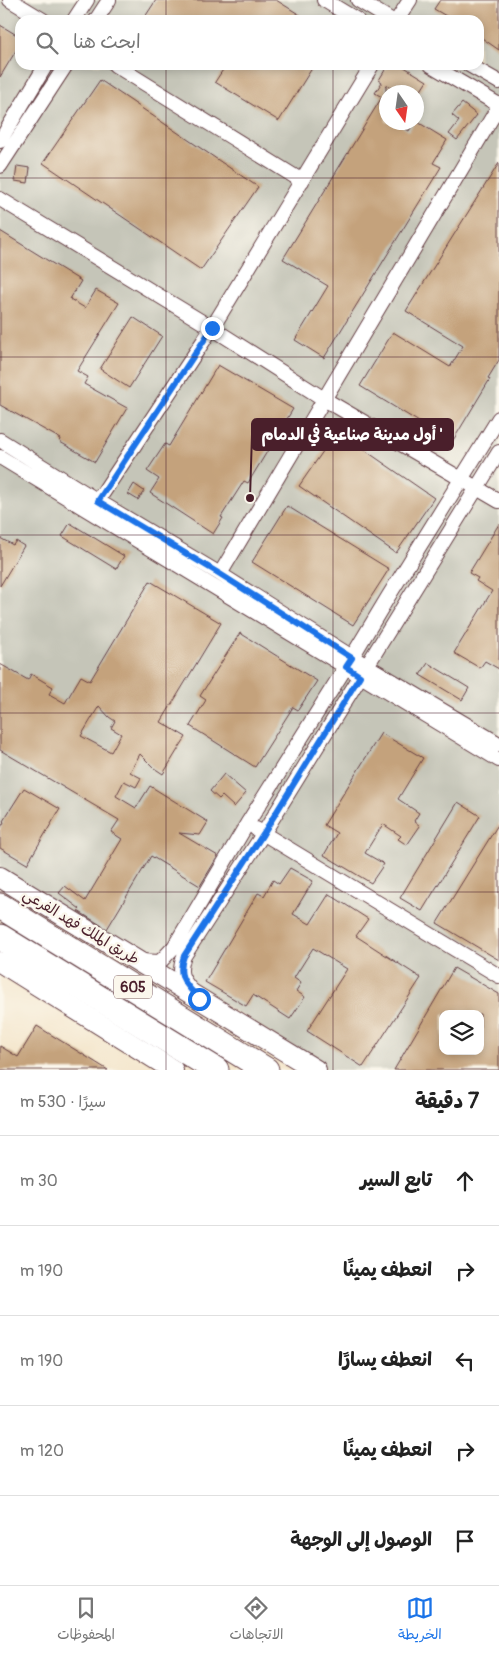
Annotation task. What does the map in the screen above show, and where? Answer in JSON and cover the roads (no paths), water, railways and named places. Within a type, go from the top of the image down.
[{"type":"highway","points":[[0,888],[148,996]]},
{"type":"highway","name":"605","points":[[0,906],[266,1070]]},
{"type":"highway","name":"605","points":[[0,937],[216,1070]]},
{"type":"main road","name":"طريق الملك فهد الفرعي","points":[[0,877],[316,1070]]},
{"type":"main road","points":[[0,962],[173,1070]]},
{"type":"street","points":[[10,0],[35,15]]},
{"type":"street","points":[[77,15],[87,0]]},
{"type":"street","points":[[99,15],[109,0]]},
{"type":"street","points":[[324,0],[349,15]]},
{"type":"street","points":[[358,0],[382,15]]},
{"type":"street","points":[[400,15],[410,0]]},
{"type":"street","points":[[0,141],[43,70]]},
{"type":"street","points":[[0,166],[63,70]]},
{"type":"street","points":[[123,70],[302,181]]},
{"type":"street","points":[[94,507],[212,328],[369,70]]},
{"type":"street","points":[[220,574],[499,106],[439,70]]},
{"type":"street","points":[[478,70],[499,82]]},
{"type":"street","points":[[0,199],[212,328],[324,399],[499,501]]},
{"type":"street","points":[[138,961],[160,962],[174,947],[499,418]]},
{"type":"street","points":[[0,440],[94,507],[364,671],[499,760]]},
{"type":"street","points":[[199,999],[180,973],[184,956],[263,834],[499,452]]},
{"type":"street","points":[[0,457],[220,574],[349,662]]},
{"type":"street","points":[[388,597],[407,600]]},
{"type":"street","points":[[364,671],[499,744]]},
{"type":"street","points":[[248,824],[499,976]]},
{"type":"place","name":"أول مدينة صناعية في الدمام '","points":[[250,498]]}]
